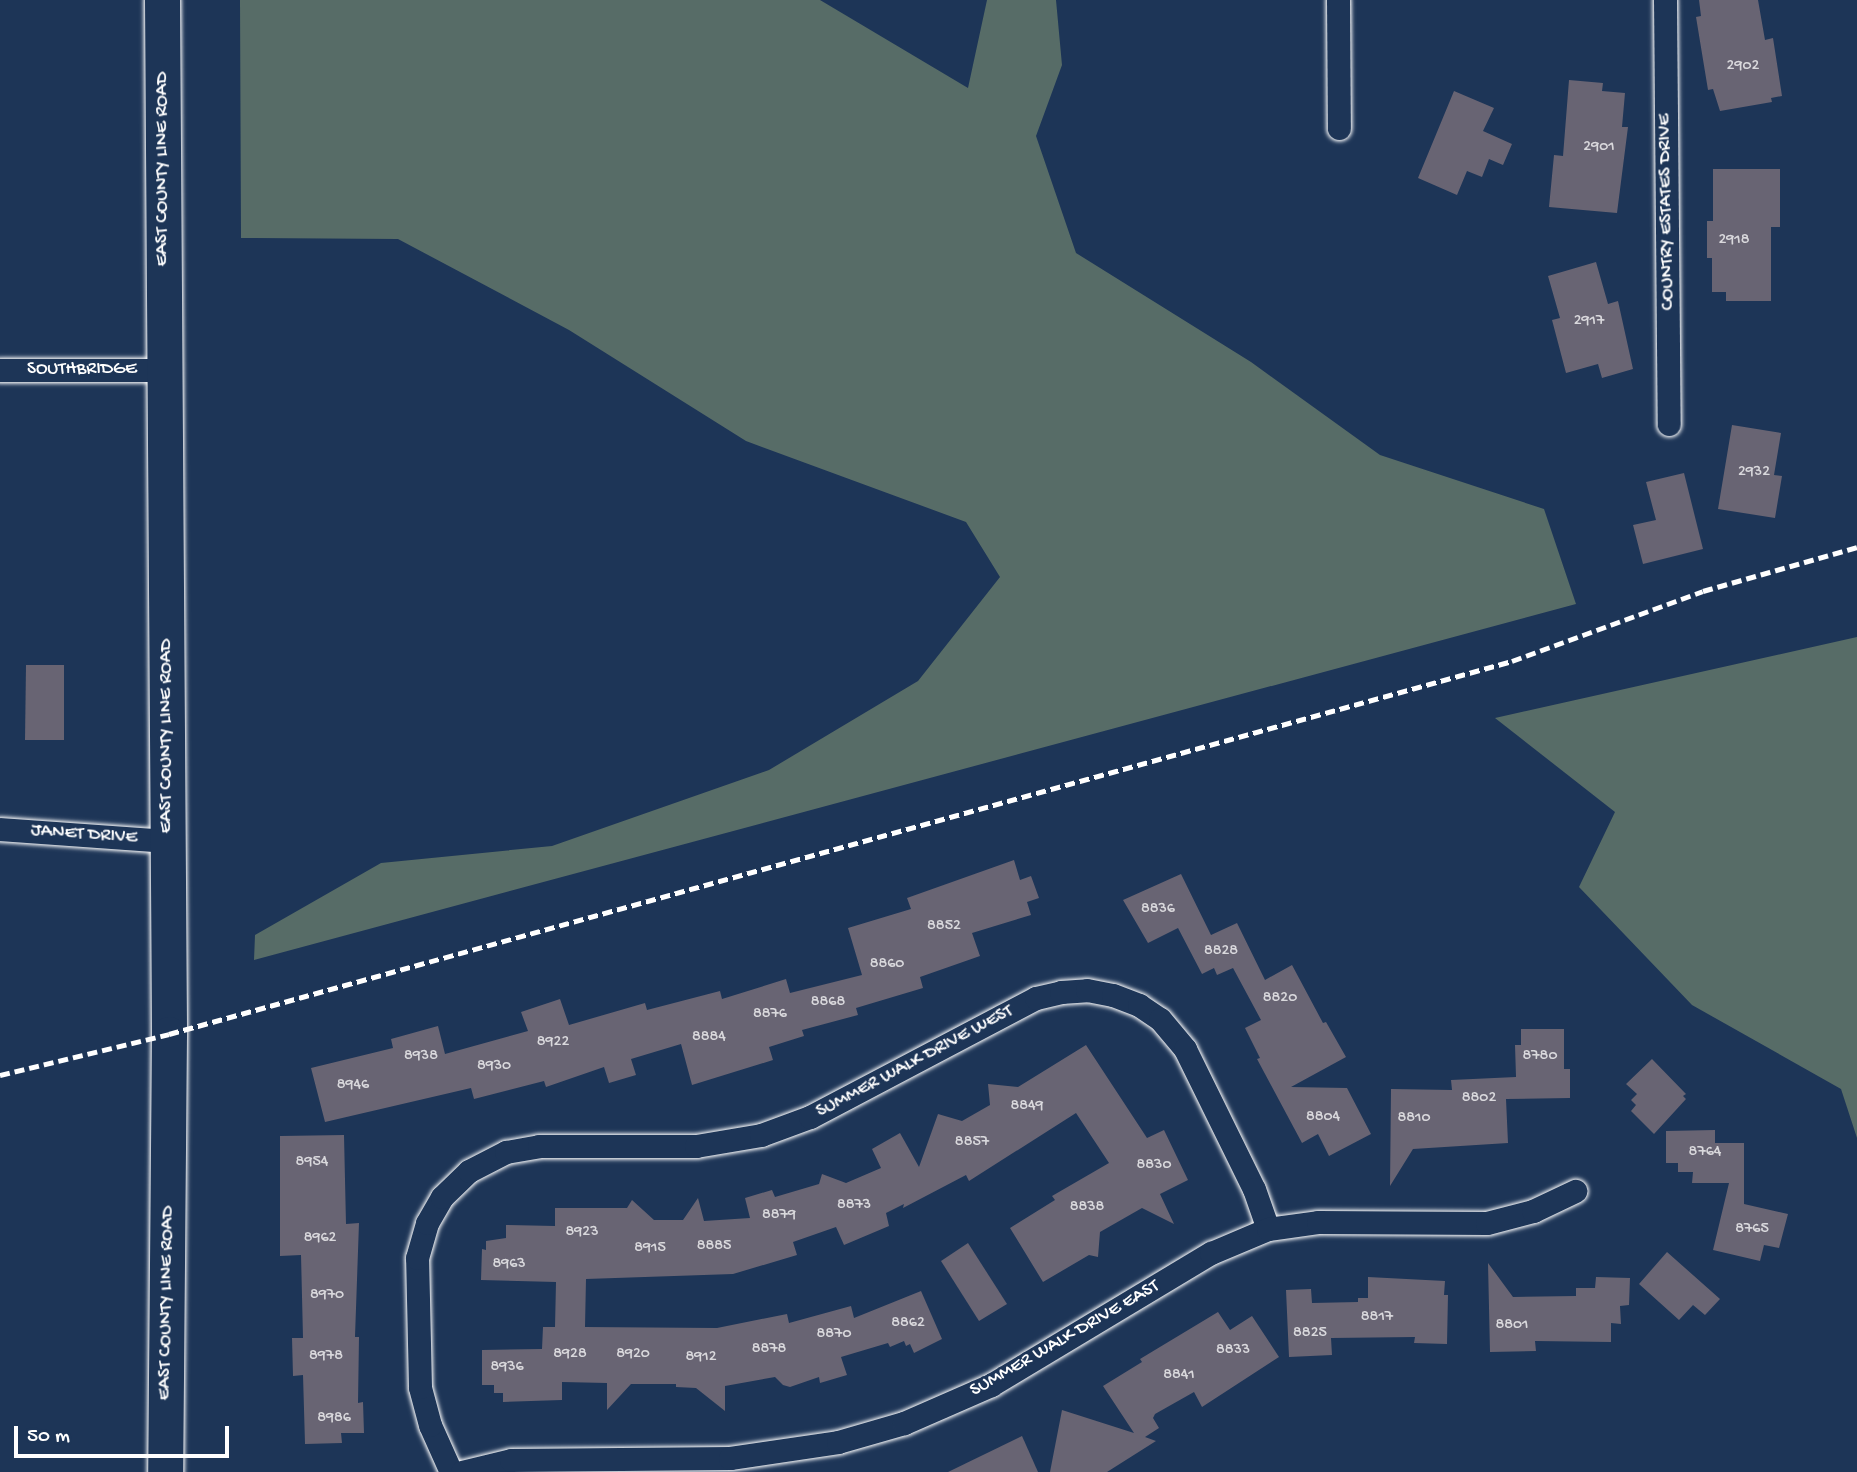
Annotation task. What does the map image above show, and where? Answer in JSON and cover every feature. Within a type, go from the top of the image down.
[{"type":"main road","name":"EAST COUNTY LINE ROAD","points":[[162,0],[169,1034],[165,1472]]},
{"type":"street","points":[[1338,0],[1339,128]]},
{"type":"street","name":"COUNTRY ESTATES DRIVE","points":[[1665,0],[1669,424]]},
{"type":"street","name":"SOUTHBRIDGE","points":[[0,370],[164,370]]},
{"type":"street","name":"JANET DRIVE","points":[[0,829],[167,841]]},
{"type":"street","name":"SUMMER WALK DRIVE WEST","points":[[451,1472],[430,1425],[418,1372],[417,1258],[427,1223],[442,1198],[469,1171],[517,1149],[539,1146],[696,1146],[735,1140],[786,1127],[822,1111],[1036,998],[1087,990],[1113,995],[1139,1005],[1160,1019],[1185,1049],[1254,1189],[1268,1229]]},
{"type":"street","name":"SUMMER WALK DRIVE EAST","points":[[462,1472],[511,1460],[739,1458],[825,1445],[904,1423],[991,1385],[1211,1253],[1268,1229],[1318,1222],[1487,1223],[1533,1211],[1575,1191]]},
{"type":"green space","points":[[240,0],[820,0],[968,88],[987,0],[1056,0],[1062,65],[1036,136],[1076,253],[1251,362],[1380,455],[1544,509],[1576,604],[254,960],[255,935],[381,863],[552,846],[769,770],[918,681],[1000,577],[966,522],[746,441],[569,330],[398,239],[241,238]]},
{"type":"green space","points":[[1857,637],[1857,1138],[1841,1089],[1692,1005],[1579,887],[1615,812],[1495,718]]},
{"type":"building","points":[[1699,0],[1758,0],[1765,40],[1773,38],[1782,96],[1771,98],[1772,102],[1720,111],[1713,89],[1708,90],[1696,17],[1701,16]]},
{"type":"building","points":[[1569,80],[1603,83],[1602,91],[1625,93],[1622,127],[1628,127],[1617,213],[1549,207],[1554,155],[1563,156]]},
{"type":"building","points":[[1454,91],[1494,108],[1483,131],[1512,144],[1503,165],[1489,159],[1482,177],[1467,171],[1457,195],[1418,178]]},
{"type":"building","points":[[1713,169],[1780,169],[1780,227],[1771,227],[1771,301],[1726,301],[1726,292],[1712,292],[1712,258],[1707,258],[1707,221],[1713,221]]},
{"type":"building","points":[[1596,262],[1608,304],[1618,301],[1633,369],[1602,378],[1598,364],[1566,373],[1552,320],[1560,318],[1548,276]]},
{"type":"building","points":[[1732,425],[1781,433],[1774,475],[1782,476],[1775,518],[1718,509]]},
{"type":"building","points":[[1684,473],[1703,549],[1643,564],[1633,525],[1656,520],[1646,482]]},
{"type":"building","points":[[26,665],[64,665],[64,740],[25,740]]},
{"type":"building","points":[[1014,860],[1020,880],[1031,876],[1039,898],[1027,902],[1031,915],[972,933],[980,956],[920,977],[923,988],[856,1008],[858,1015],[802,1030],[804,1036],[769,1047],[773,1060],[692,1085],[681,1044],[631,1059],[636,1075],[609,1083],[604,1067],[546,1087],[544,1081],[474,1099],[471,1088],[325,1122],[311,1068],[393,1048],[391,1039],[438,1026],[445,1054],[528,1031],[521,1012],[560,999],[569,1025],[645,1003],[647,1010],[720,991],[722,999],[786,979],[790,993],[862,975],[848,928],[911,909],[907,898]]},
{"type":"building","points":[[1181,874],[1211,935],[1237,923],[1265,980],[1292,965],[1323,1023],[1326,1022],[1346,1057],[1291,1087],[1347,1088],[1371,1134],[1329,1156],[1318,1134],[1302,1143],[1257,1059],[1260,1058],[1245,1028],[1261,1020],[1233,968],[1217,975],[1214,968],[1202,974],[1178,928],[1148,943],[1123,900]]},
{"type":"building","points":[[1521,1029],[1564,1029],[1564,1069],[1570,1069],[1570,1098],[1506,1099],[1508,1143],[1413,1149],[1390,1186],[1391,1089],[1452,1090],[1451,1080],[1516,1077],[1515,1045],[1521,1045]]},
{"type":"building","points":[[1086,1045],[1147,1138],[1164,1130],[1188,1180],[1160,1194],[1174,1224],[1142,1208],[1100,1232],[1098,1257],[1089,1255],[1043,1282],[1010,1228],[1055,1200],[1052,1196],[1109,1163],[1076,1113],[969,1181],[966,1175],[903,1208],[904,1204],[886,1213],[889,1226],[844,1245],[836,1227],[793,1242],[797,1255],[733,1274],[586,1279],[585,1327],[717,1328],[787,1314],[789,1323],[851,1306],[854,1318],[921,1291],[942,1339],[914,1353],[910,1344],[906,1346],[904,1341],[890,1347],[888,1343],[841,1357],[847,1375],[820,1383],[819,1377],[790,1387],[783,1385],[775,1377],[725,1386],[725,1411],[696,1388],[676,1387],[676,1384],[631,1384],[607,1410],[607,1383],[562,1382],[562,1400],[503,1402],[503,1393],[494,1393],[494,1385],[482,1385],[482,1350],[542,1349],[543,1327],[555,1327],[556,1282],[481,1280],[482,1249],[486,1250],[486,1241],[506,1238],[506,1225],[555,1226],[555,1208],[627,1208],[632,1200],[654,1220],[683,1220],[698,1198],[704,1221],[750,1218],[745,1198],[772,1190],[775,1197],[819,1184],[822,1174],[846,1183],[881,1168],[872,1149],[900,1133],[919,1167],[938,1114],[962,1121],[990,1105],[988,1084],[1018,1087]]},
{"type":"building","points":[[1652,1059],[1686,1094],[1683,1096],[1686,1099],[1654,1134],[1631,1111],[1636,1105],[1631,1100],[1637,1094],[1626,1084]]},
{"type":"building","points":[[1715,1130],[1715,1143],[1744,1143],[1744,1204],[1788,1214],[1779,1248],[1764,1245],[1760,1261],[1713,1250],[1729,1183],[1692,1183],[1693,1172],[1678,1172],[1678,1163],[1666,1163],[1666,1131]]},
{"type":"building","points":[[344,1135],[346,1224],[359,1223],[355,1337],[359,1337],[358,1403],[363,1402],[364,1433],[341,1433],[342,1443],[305,1444],[303,1375],[293,1376],[292,1338],[303,1338],[301,1255],[280,1256],[280,1136]]},
{"type":"building","points":[[968,1243],[1007,1304],[979,1321],[941,1261]]},
{"type":"building","points":[[1667,1252],[1720,1299],[1705,1315],[1693,1305],[1679,1320],[1639,1284]]},
{"type":"building","points":[[1488,1263],[1513,1297],[1576,1296],[1576,1288],[1595,1288],[1596,1277],[1630,1278],[1629,1305],[1620,1306],[1621,1324],[1611,1323],[1611,1342],[1535,1341],[1536,1351],[1490,1352]]},
{"type":"building","points":[[1368,1277],[1445,1281],[1444,1295],[1448,1295],[1447,1344],[1414,1343],[1415,1337],[1331,1338],[1332,1355],[1289,1357],[1286,1290],[1311,1289],[1312,1303],[1358,1302],[1358,1298],[1368,1298]]},
{"type":"building","points":[[1218,1312],[1230,1330],[1252,1316],[1279,1357],[1202,1407],[1194,1392],[1155,1414],[1153,1418],[1159,1428],[1145,1437],[1156,1441],[1107,1472],[1050,1472],[1062,1410],[1134,1433],[1103,1386],[1142,1362],[1140,1359]]},
{"type":"building","points":[[1022,1436],[1038,1472],[948,1472]]},
{"type":"railway","points":[[0,1075],[169,1034],[1512,661],[1703,591],[1857,547]]}]
